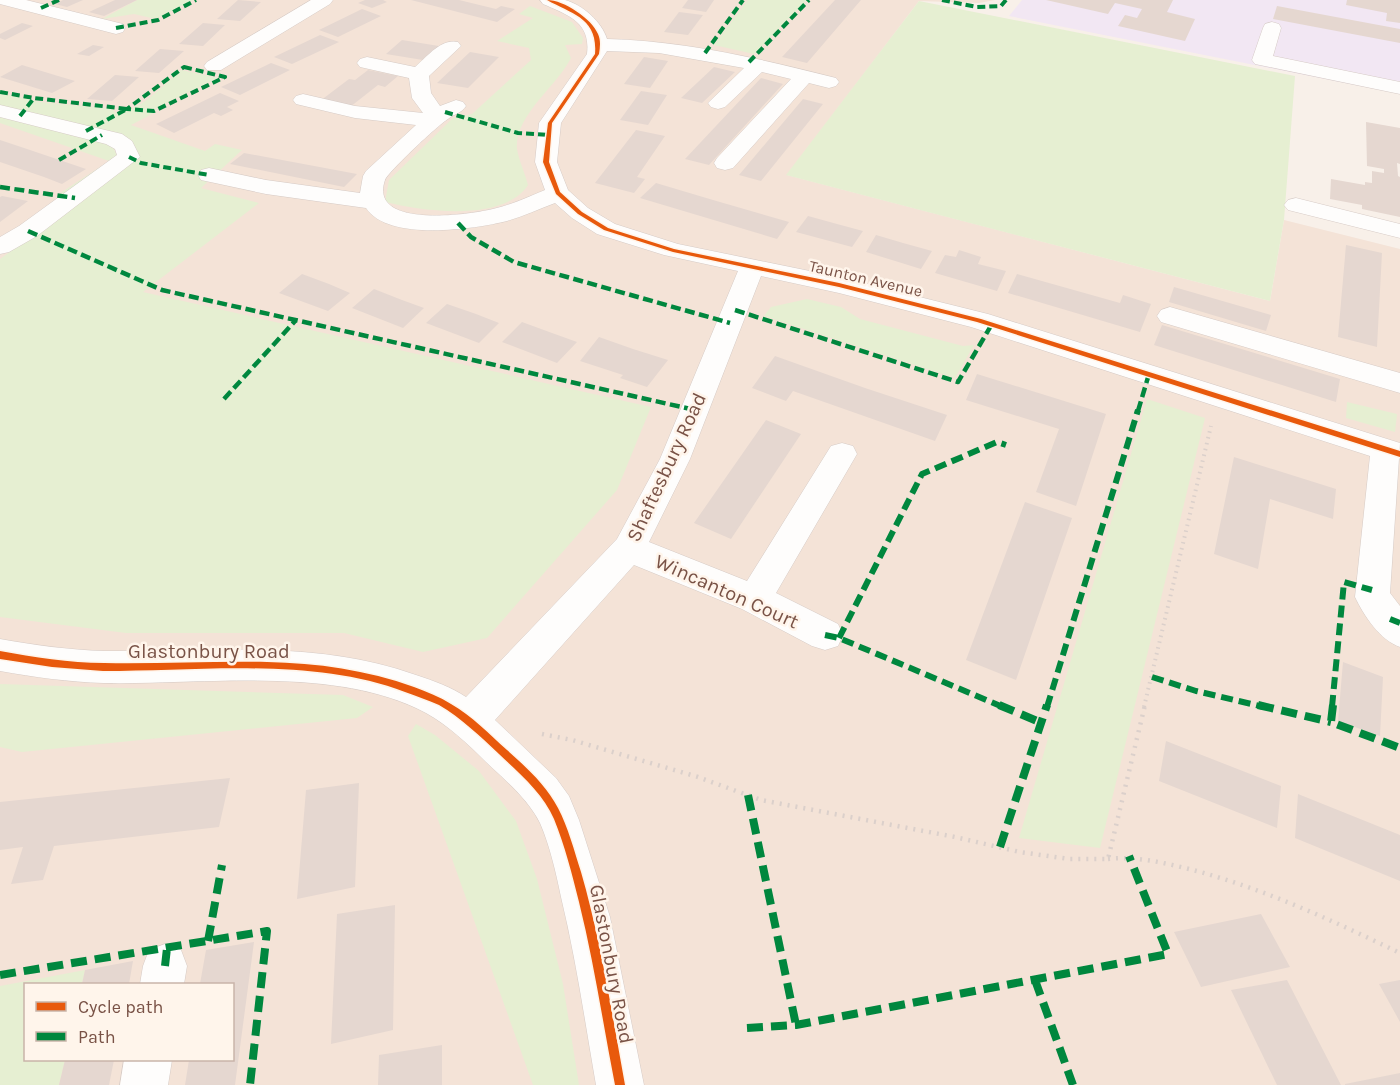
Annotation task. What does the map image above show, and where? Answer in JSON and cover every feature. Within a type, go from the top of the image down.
[{"type":"street","points":[[5,0],[116,28]]},
{"type":"street","points":[[195,61],[223,69],[324,0]]},
{"type":"street","points":[[549,0],[586,19],[594,29],[599,45],[677,48],[759,64],[829,82]]},
{"type":"street","points":[[65,15],[86,5]]},
{"type":"street","points":[[1272,28],[1262,60],[1400,88]]},
{"type":"street","name":"Taunton Avenue","points":[[599,45],[597,54],[550,123],[546,162],[558,193],[580,213],[606,229],[673,250],[839,285],[979,320],[1393,452]]},
{"type":"street","points":[[443,114],[428,108],[421,100],[418,89],[419,74],[452,46]]},
{"type":"street","points":[[367,63],[419,74]]},
{"type":"street","points":[[718,103],[759,64]]},
{"type":"street","points":[[725,162],[805,76]]},
{"type":"street","points":[[303,100],[355,112],[443,114]]},
{"type":"street","points":[[0,111],[114,139],[124,146],[129,157],[28,231],[0,248]]},
{"type":"street","points":[[443,114],[374,177],[369,187],[372,202],[381,212],[400,220],[432,224],[464,222],[500,215],[558,193]]},
{"type":"street","points":[[209,175],[372,202]]},
{"type":"street","points":[[1296,205],[1400,231]]},
{"type":"street","name":"Shaftesbury Road","points":[[469,721],[629,548],[675,459],[752,267]]},
{"type":"street","points":[[1170,316],[1400,383]]},
{"type":"street","points":[[1393,452],[1372,597],[1400,632]]},
{"type":"street","points":[[754,599],[842,454]]},
{"type":"street","name":"Wincanton Court","points":[[629,548],[754,599],[825,635]]},
{"type":"street","name":"Glastonbury Road","points":[[0,656],[64,665],[104,667],[270,666],[342,670],[431,697],[469,721],[531,777],[559,818],[579,880],[620,1085]]},
{"type":"street","points":[[144,1085],[148,1061]]},
{"type":"path","points":[[1108,859],[1218,396]]},
{"type":"path","points":[[538,734],[572,740],[698,777],[761,800],[955,837],[1020,852],[1069,858],[1108,859],[1129,856],[1215,874],[1328,918],[1400,953]]},
{"type":"shaded area","points":[[0,0],[995,0],[979,3],[919,1],[787,175],[1270,301],[1284,220],[1400,249],[1400,1085],[0,1085]]},
{"type":"shaded area","points":[[1022,0],[1400,0],[1400,94],[1009,16]]},
{"type":"green space","points":[[137,0],[193,0],[156,19],[134,14],[102,19]]},
{"type":"green space","points":[[748,0],[807,0],[754,54],[714,45]]},
{"type":"green space","points":[[919,1],[1295,76],[1284,220],[1270,301],[786,175]]},
{"type":"green space","points":[[530,6],[572,22],[583,38],[582,44],[565,45],[571,58],[522,125],[517,149],[528,185],[516,197],[500,205],[482,209],[440,211],[385,202],[389,180],[453,118],[472,114],[531,60],[529,48],[497,41],[533,18],[519,14]]},
{"type":"green space","points":[[181,70],[218,78],[156,108],[154,113],[131,125],[205,151],[215,144],[242,150],[201,188],[259,203],[143,292],[651,407],[617,490],[487,638],[423,652],[344,633],[126,633],[0,617],[0,259],[124,168],[135,152],[0,108],[0,93],[40,102],[113,109],[115,113],[142,103]]},
{"type":"green space","points":[[0,114],[99,138],[113,147],[119,160],[75,197],[59,194],[109,161],[0,123]]},
{"type":"green space","points":[[807,299],[841,307],[860,319],[963,346],[974,345],[955,378],[764,316],[771,307]]},
{"type":"green space","points":[[1147,399],[1205,418],[1100,848],[1019,838]]},
{"type":"green space","points":[[1347,402],[1397,414],[1395,432],[1346,418]]},
{"type":"green space","points":[[0,684],[343,695],[373,707],[357,718],[22,752],[0,747]]},
{"type":"green space","points":[[416,724],[435,735],[479,771],[516,821],[537,879],[563,984],[579,1085],[533,1085],[408,736]]},
{"type":"green space","points":[[85,970],[82,983],[24,983],[24,1061],[65,1061],[59,1085],[0,1085],[0,986]]},
{"type":"building","points":[[63,0],[83,0],[67,7],[55,4]]},
{"type":"building","points":[[115,0],[137,0],[104,16],[89,12]]},
{"type":"building","points":[[238,0],[261,2],[240,21],[217,19]]},
{"type":"building","points":[[365,0],[387,2],[372,8],[358,3]]},
{"type":"building","points":[[411,0],[459,0],[496,9],[501,6],[515,9],[497,22]]},
{"type":"building","points":[[688,0],[714,0],[706,12],[682,8]]},
{"type":"building","points":[[835,0],[861,0],[807,63],[782,57]]},
{"type":"building","points":[[1046,0],[1173,0],[1167,12],[1195,19],[1185,41],[1118,26],[1125,15],[1137,18],[1142,9],[1115,3],[1108,14]]},
{"type":"building","points":[[1347,0],[1400,0],[1400,23],[1386,21],[1387,13],[1346,5]]},
{"type":"building","points":[[1277,6],[1400,29],[1400,43],[1273,19]]},
{"type":"building","points":[[362,9],[381,16],[338,37],[319,30]]},
{"type":"building","points":[[679,12],[703,15],[688,35],[664,32]]},
{"type":"building","points":[[22,23],[33,26],[5,40],[0,38],[0,34]]},
{"type":"building","points":[[203,23],[225,25],[203,46],[179,44]]},
{"type":"building","points":[[320,35],[339,42],[292,64],[274,57]]},
{"type":"building","points":[[402,40],[445,47],[429,61],[386,54]]},
{"type":"building","points":[[93,45],[104,47],[89,56],[77,54]]},
{"type":"building","points":[[160,49],[184,51],[159,73],[135,71]]},
{"type":"building","points":[[470,52],[499,57],[468,88],[437,83]]},
{"type":"building","points":[[644,57],[668,61],[650,88],[624,84]]},
{"type":"building","points":[[271,63],[290,70],[240,95],[221,87]]},
{"type":"building","points":[[22,65],[75,81],[52,93],[0,77]]},
{"type":"building","points":[[714,67],[735,72],[702,103],[681,98]]},
{"type":"building","points":[[368,70],[398,76],[385,87],[378,85],[350,107],[320,101],[349,79],[355,80]]},
{"type":"building","points":[[115,75],[139,77],[112,101],[87,99]]},
{"type":"building","points":[[761,78],[783,84],[709,165],[685,159]]},
{"type":"building","points":[[641,91],[667,95],[648,125],[620,120]]},
{"type":"building","points":[[220,93],[239,101],[227,107],[233,110],[221,116],[214,113],[174,133],[156,124]]},
{"type":"building","points":[[803,99],[823,104],[761,181],[739,175]]},
{"type":"building","points":[[1366,122],[1400,128],[1400,164],[1397,163],[1400,177],[1400,217],[1362,209],[1362,205],[1330,199],[1331,179],[1365,185],[1365,182],[1372,183],[1372,171],[1384,173],[1384,169],[1367,166]]},
{"type":"building","points":[[636,130],[665,136],[637,177],[645,179],[634,193],[595,183]]},
{"type":"building","points":[[0,140],[86,169],[62,184],[0,162]]},
{"type":"building","points":[[244,153],[357,174],[344,187],[230,164]]},
{"type":"building","points":[[656,183],[789,222],[777,239],[640,198]]},
{"type":"building","points":[[0,197],[28,201],[0,222]]},
{"type":"building","points":[[808,216],[863,231],[852,247],[796,232]]},
{"type":"building","points":[[876,235],[932,251],[921,269],[866,252]]},
{"type":"building","points":[[1346,245],[1382,253],[1377,347],[1338,337]]},
{"type":"building","points":[[959,250],[981,257],[978,264],[1006,271],[997,291],[935,273],[945,255],[956,257]]},
{"type":"building","points":[[302,274],[350,293],[328,311],[279,293]]},
{"type":"building","points":[[1017,274],[1120,303],[1123,295],[1151,304],[1140,332],[1008,293]]},
{"type":"building","points":[[1174,287],[1271,315],[1266,331],[1169,302]]},
{"type":"building","points":[[374,289],[424,308],[403,328],[352,308]]},
{"type":"building","points":[[447,304],[499,323],[479,343],[426,323]]},
{"type":"building","points":[[522,322],[577,342],[557,363],[502,342]]},
{"type":"building","points":[[1162,325],[1340,379],[1336,402],[1154,345]]},
{"type":"building","points":[[599,337],[668,360],[647,387],[620,378],[623,375],[580,361]]},
{"type":"building","points":[[775,356],[947,415],[935,441],[793,391],[786,401],[752,388]]},
{"type":"building","points":[[977,374],[1106,414],[1076,506],[1036,492],[1059,429],[966,400]]},
{"type":"building","points":[[766,420],[801,434],[731,539],[694,523]]},
{"type":"building","points":[[1234,457],[1336,489],[1333,519],[1270,499],[1258,569],[1214,554]]},
{"type":"building","points":[[1025,502],[1072,518],[1016,680],[966,660]]},
{"type":"building","points":[[1343,662],[1383,677],[1380,736],[1338,721]]},
{"type":"building","points":[[1166,741],[1281,786],[1277,828],[1159,781]]},
{"type":"building","points":[[230,778],[219,827],[54,846],[43,880],[11,884],[23,847],[0,850],[0,802]]},
{"type":"building","points":[[359,783],[355,887],[297,899],[306,790]]},
{"type":"building","points":[[1298,794],[1400,835],[1400,881],[1295,838]]},
{"type":"building","points":[[395,905],[393,1030],[331,1044],[337,914]]},
{"type":"building","points":[[1261,914],[1290,967],[1201,987],[1174,932]]},
{"type":"building","points":[[254,942],[235,1085],[185,1085],[189,1061],[234,1061],[234,983],[200,983],[206,950]]},
{"type":"building","points":[[133,961],[129,983],[82,983],[85,970]]},
{"type":"building","points":[[1287,980],[1341,1085],[1277,1085],[1231,990]]},
{"type":"building","points":[[1400,980],[1400,1022],[1379,984]]},
{"type":"building","points":[[442,1045],[442,1085],[378,1085],[379,1055]]},
{"type":"building","points":[[65,1061],[114,1061],[109,1085],[59,1085]]},
{"type":"building","points":[[1400,1073],[1400,1085],[1345,1085],[1345,1084]]},
{"type":"marked path","points":[[41,8],[59,0]]},
{"type":"marked path","points":[[116,28],[158,20],[196,0]]},
{"type":"marked path","points":[[705,53],[743,0]]},
{"type":"marked path","points":[[749,62],[809,0]]},
{"type":"marked path","points":[[942,0],[977,7],[1001,6],[1006,0]]},
{"type":"marked path","points":[[20,116],[34,98],[117,107],[122,108],[127,109],[132,110],[154,111],[225,77],[184,67],[127,109],[86,131]]},
{"type":"marked path","points":[[0,92],[34,98]]},
{"type":"marked path","points":[[445,112],[518,133],[548,135]]},
{"type":"marked path","points":[[59,160],[102,135]]},
{"type":"marked path","points":[[129,157],[141,163],[209,175]]},
{"type":"marked path","points":[[0,187],[75,198]]},
{"type":"marked path","points":[[458,223],[471,237],[514,262],[730,323]]},
{"type":"marked path","points":[[28,231],[162,290],[695,410]]},
{"type":"marked path","points":[[735,310],[958,382],[992,324]]},
{"type":"marked path","points":[[224,399],[296,320]]},
{"type":"marked path","points":[[1000,847],[1042,723],[1149,374]]},
{"type":"marked path","points":[[839,638],[922,474],[997,442],[1006,445]]},
{"type":"marked path","points":[[1372,590],[1344,582],[1331,722],[1400,748]]},
{"type":"marked path","points":[[1390,619],[1400,623]]},
{"type":"marked path","points":[[825,635],[839,638],[1042,723]]},
{"type":"marked path","points":[[1152,677],[1196,691],[1331,722]]},
{"type":"marked path","points":[[748,795],[796,1025]]},
{"type":"marked path","points":[[747,1028],[796,1025],[1168,954],[1129,856]]},
{"type":"marked path","points":[[208,941],[222,865]]},
{"type":"marked path","points":[[0,975],[267,931],[250,1085]]},
{"type":"marked path","points":[[165,966],[167,948]]},
{"type":"marked path","points":[[1035,980],[1073,1085]]},
{"type":"cycle path","points":[[549,0],[585,19],[596,34],[598,43],[597,54],[550,123],[546,162],[558,193],[580,213],[606,229],[673,250],[839,285],[979,320],[1400,454]]},
{"type":"cycle path","points":[[0,655],[77,666],[269,666],[351,673],[391,683],[430,697],[459,714],[526,774],[542,791],[559,820],[588,917],[620,1085]]}]
